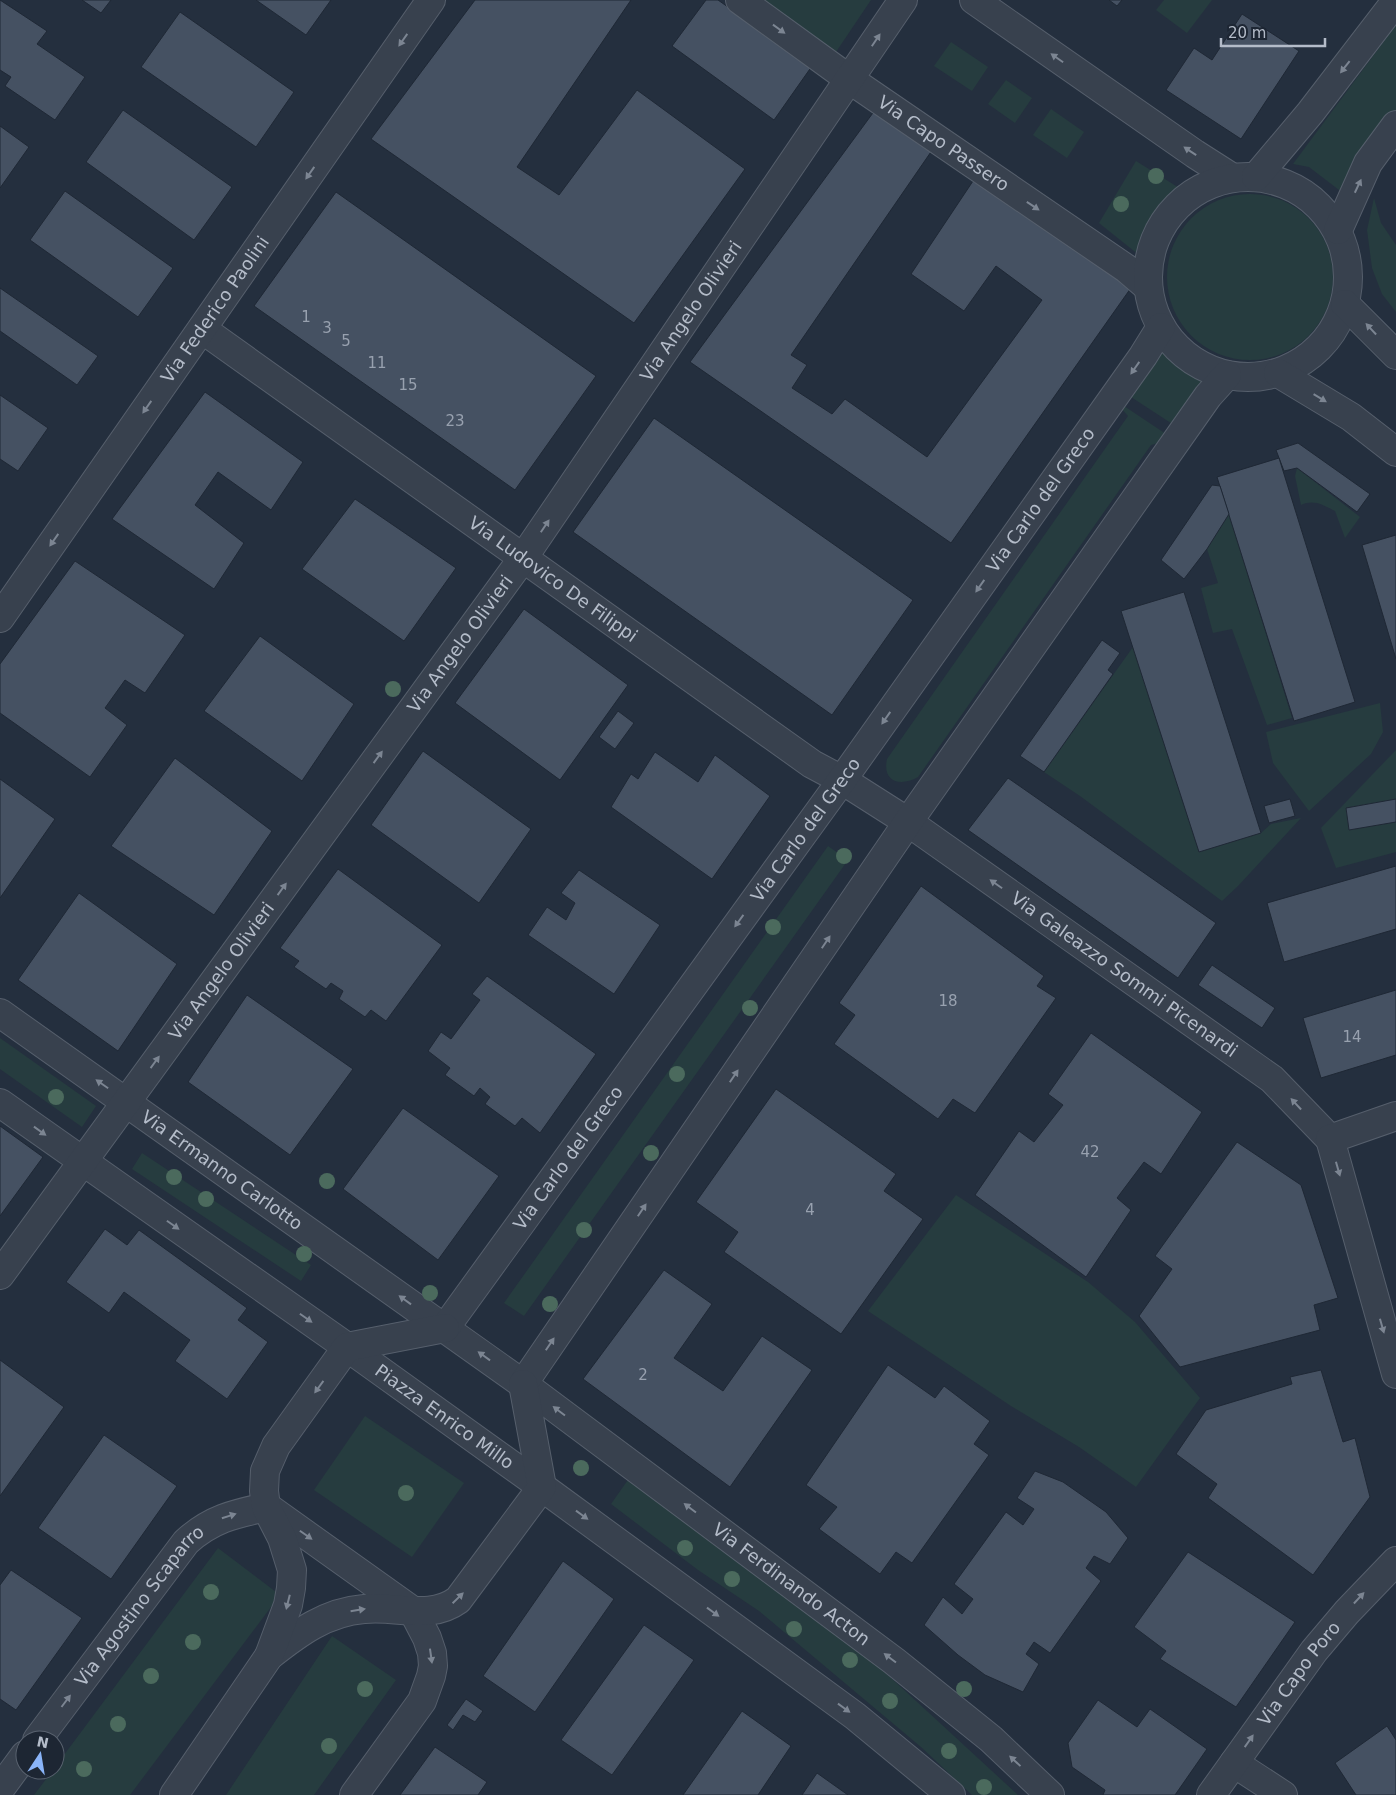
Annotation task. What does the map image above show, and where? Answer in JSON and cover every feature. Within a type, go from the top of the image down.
[{"type":"street","name":"Via Federico Paolini","points":[[0,618],[431,0]]},
{"type":"street","name":"Via Capo Passero","points":[[740,0],[849,79],[1120,265],[1148,287]]},
{"type":"street","name":"Via Angelo Olivieri","points":[[0,1275],[523,558],[903,0]]},
{"type":"street","points":[[974,0],[1195,154],[1244,177],[1281,182],[1304,193],[1323,209],[1338,230],[1348,266],[1348,286],[1345,304],[1336,327],[1320,347],[1301,362],[1278,373],[1253,377],[1227,375],[1204,367],[1182,353],[1165,334],[1154,312],[1148,287],[1148,262],[1155,238],[1168,216],[1185,198],[1207,185],[1244,177],[1298,128],[1396,1]]},
{"type":"street","points":[[1338,230],[1368,163],[1396,125]]},
{"type":"street","points":[[1345,304],[1396,355]]},
{"type":"street","name":"Via Carlo del Greco","points":[[445,1328],[842,780],[1161,327]]},
{"type":"street","name":"Via Ludovico De Filippi","points":[[202,328],[812,764],[842,780],[908,822]]},
{"type":"street","points":[[1278,373],[1351,418],[1396,452]]},
{"type":"street","points":[[445,1328],[522,1384],[908,822],[1208,396],[1227,375]]},
{"type":"street","name":"Via Galeazzo Sommi Picenardi","points":[[908,822],[1272,1079],[1330,1140]]},
{"type":"street","name":"Via Ermanno Carlotto","points":[[0,1012],[445,1328]]},
{"type":"street","points":[[0,1103],[347,1347],[272,1453],[265,1472],[266,1507],[282,1538],[292,1570],[288,1605],[269,1656],[174,1795]]},
{"type":"street","points":[[1396,1116],[1330,1140],[1396,1374]]},
{"type":"street","name":"Piazza Enrico Millo","points":[[347,1347],[445,1328]]},
{"type":"street","name":"Piazza Enrico Millo","points":[[347,1347],[542,1486]]},
{"type":"street","name":"Piazza Enrico Millo","points":[[522,1384],[542,1486]]},
{"type":"street","name":"Via Ferdinando Acton","points":[[522,1384],[894,1661],[991,1739],[1050,1795]]},
{"type":"street","points":[[269,1656],[310,1626],[339,1613],[364,1608],[413,1611],[436,1610],[448,1607],[458,1600],[542,1486],[855,1716],[951,1795]]},
{"type":"street","points":[[266,1507],[413,1611],[427,1638],[433,1659],[431,1676],[422,1701],[354,1795]]},
{"type":"street","name":"Via Agostino Scaparro","points":[[45,1730],[186,1542],[206,1525],[218,1519],[266,1507]]},
{"type":"street","name":"Via Capo Poro","points":[[1211,1795],[1314,1651],[1347,1612],[1396,1561]]},
{"type":"street","points":[[1234,1763],[1283,1795]]},
{"type":"street","points":[[0,1789],[15,1769]]},
{"type":"green space","points":[[760,0],[871,0],[836,52]]},
{"type":"green space","points":[[1164,0],[1212,0],[1187,33],[1156,10]]},
{"type":"green space","points":[[1396,25],[1396,111],[1343,193],[1309,167],[1293,164]]},
{"type":"green space","points":[[951,42],[988,67],[972,91],[934,66]]},
{"type":"green space","points":[[1006,80],[1032,98],[1015,123],[988,104]]},
{"type":"green space","points":[[1051,109],[1084,132],[1067,158],[1033,135]]},
{"type":"green space","points":[[1136,161],[1184,191],[1170,201],[1148,233],[1144,259],[1099,223]]},
{"type":"green space","points":[[1258,194],[1274,197],[1289,203],[1309,218],[1327,245],[1332,261],[1332,293],[1327,309],[1309,336],[1289,351],[1274,357],[1242,360],[1226,357],[1211,351],[1186,330],[1176,316],[1170,301],[1167,269],[1170,253],[1176,238],[1197,213],[1211,203],[1226,197]]},
{"type":"green space","points":[[1374,198],[1381,223],[1396,245],[1396,312],[1382,294],[1372,268],[1367,230]]},
{"type":"green space","points":[[1164,346],[1193,371],[1213,382],[1177,427],[1131,397]]},
{"type":"green space","points":[[1124,406],[1169,436],[1166,441],[1151,445],[918,777],[905,782],[894,780],[887,773],[887,759],[1128,416],[1121,408]]},
{"type":"green space","points":[[1297,468],[1360,517],[1345,538],[1335,511],[1314,503],[1301,505],[1295,476]]},
{"type":"green space","points":[[1229,514],[1292,718],[1267,725],[1232,629],[1213,633],[1201,588],[1218,583],[1207,549]]},
{"type":"green space","points":[[1133,647],[1199,852],[1261,833],[1271,824],[1301,818],[1222,901],[1080,796],[1044,772]]},
{"type":"green space","points":[[1380,703],[1383,732],[1371,754],[1309,811],[1273,763],[1266,732]]},
{"type":"green space","points":[[1396,750],[1396,852],[1336,868],[1321,828]]},
{"type":"green space","points":[[828,846],[848,860],[524,1316],[504,1303]]},
{"type":"green space","points":[[0,1038],[96,1106],[82,1127],[0,1069]]},
{"type":"green space","points":[[142,1153],[311,1265],[301,1281],[132,1169]]},
{"type":"green space","points":[[956,1195],[1088,1282],[1135,1322],[1200,1398],[1136,1487],[1079,1447],[1011,1406],[868,1311]]},
{"type":"green space","points":[[365,1416],[464,1483],[412,1557],[314,1490]]},
{"type":"green space","points":[[630,1477],[851,1641],[1018,1795],[972,1795],[921,1747],[759,1611],[698,1570],[611,1504]]},
{"type":"green space","points":[[218,1548],[280,1595],[130,1795],[34,1795],[45,1780],[65,1780],[65,1754]]},
{"type":"green space","points":[[332,1636],[396,1680],[314,1795],[226,1795]]},
{"type":"building","points":[[0,0],[47,31],[37,44],[85,77],[55,120],[5,86],[11,77],[0,70]]},
{"type":"building","points":[[82,0],[111,0],[101,13]]},
{"type":"building","points":[[256,0],[331,0],[306,35]]},
{"type":"building","points":[[475,0],[631,0],[517,167],[559,195],[637,90],[745,169],[634,323],[371,139]]},
{"type":"building","points":[[706,0],[718,0],[812,66],[774,120],[672,46]]},
{"type":"building","points":[[1109,0],[1122,0],[1117,6]]},
{"type":"building","points":[[180,12],[294,92],[256,147],[141,67]]},
{"type":"building","points":[[1242,14],[1299,51],[1241,139],[1166,90],[1194,48],[1212,60]]},
{"type":"building","points":[[878,106],[935,146],[791,355],[807,365],[792,388],[832,414],[845,399],[927,457],[1042,300],[996,266],[964,311],[911,274],[977,175],[1133,285],[951,543],[690,362]]},
{"type":"building","points":[[123,110],[232,187],[194,240],[86,162]]},
{"type":"building","points":[[0,126],[29,147],[0,188]]},
{"type":"building","points":[[65,191],[173,268],[138,317],[30,240]]},
{"type":"building","points":[[336,192],[596,376],[515,490],[254,306]]},
{"type":"building","points":[[0,288],[98,356],[77,385],[0,331]]},
{"type":"building","points":[[205,392],[303,462],[271,510],[218,472],[195,505],[244,543],[214,589],[112,519]]},
{"type":"building","points":[[0,395],[48,428],[18,471],[0,459]]},
{"type":"building","points":[[654,418],[913,600],[832,715],[573,532]]},
{"type":"building","points":[[1298,443],[1370,494],[1357,512],[1297,468],[1284,471],[1276,450]]},
{"type":"building","points":[[1279,458],[1355,702],[1294,721],[1217,477]]},
{"type":"building","points":[[1212,485],[1220,486],[1229,514],[1207,549],[1184,579],[1161,560]]},
{"type":"building","points":[[355,499],[456,568],[404,641],[302,569]]},
{"type":"building","points":[[1396,535],[1396,659],[1362,545]]},
{"type":"building","points":[[75,561],[185,635],[145,693],[125,680],[105,708],[127,725],[90,777],[0,713],[0,664]]},
{"type":"building","points":[[1184,592],[1261,833],[1199,852],[1121,611]]},
{"type":"building","points":[[524,609],[628,685],[560,780],[455,703]]},
{"type":"building","points":[[260,636],[354,704],[302,781],[204,711]]},
{"type":"building","points":[[1102,640],[1120,653],[1108,670],[1113,674],[1044,772],[1020,756]]},
{"type":"building","points":[[618,711],[634,723],[615,749],[599,737]]},
{"type":"building","points":[[423,751],[531,829],[479,903],[371,825]]},
{"type":"building","points":[[655,752],[698,782],[715,755],[770,796],[712,879],[611,807],[631,774],[638,779]]},
{"type":"building","points":[[175,758],[272,831],[214,915],[111,846]]},
{"type":"building","points":[[1008,778],[1216,923],[1178,978],[968,830]]},
{"type":"building","points":[[0,779],[55,819],[0,898]]},
{"type":"building","points":[[1290,799],[1295,816],[1269,823],[1264,806]]},
{"type":"building","points":[[1396,799],[1396,822],[1349,830],[1346,808]]},
{"type":"building","points":[[1396,866],[1396,929],[1284,962],[1267,903]]},
{"type":"building","points":[[338,869],[442,945],[386,1021],[371,1010],[365,1017],[339,999],[343,991],[331,983],[326,989],[294,967],[299,961],[280,948]]},
{"type":"building","points":[[579,870],[660,925],[614,994],[528,935],[547,907],[566,920],[575,903],[561,893]]},
{"type":"building","points":[[921,886],[1044,976],[1037,986],[1056,998],[975,1113],[953,1099],[938,1119],[834,1044],[855,1015],[839,1003]]},
{"type":"building","points":[[79,893],[177,964],[118,1051],[18,980]]},
{"type":"building","points":[[1212,965],[1275,1008],[1262,1028],[1198,985]]},
{"type":"building","points":[[487,976],[596,1054],[540,1133],[522,1118],[515,1126],[485,1104],[490,1097],[480,1088],[474,1096],[445,1075],[450,1068],[428,1051],[441,1032],[451,1039],[480,1000],[472,994]]},
{"type":"building","points":[[1396,990],[1396,1055],[1321,1078],[1303,1018]]},
{"type":"building","points":[[247,995],[353,1069],[290,1155],[188,1082]]},
{"type":"building","points":[[1091,1033],[1202,1112],[1161,1174],[1144,1162],[1117,1198],[1131,1210],[1086,1277],[975,1195],[1019,1131],[1034,1142],[1063,1105],[1048,1094]]},
{"type":"building","points":[[776,1089],[896,1174],[884,1191],[923,1219],[841,1334],[724,1252],[738,1232],[696,1202]]},
{"type":"building","points":[[403,1108],[499,1176],[438,1260],[343,1189]]},
{"type":"building","points":[[0,1126],[43,1157],[0,1216]]},
{"type":"building","points":[[1237,1142],[1301,1185],[1338,1298],[1314,1305],[1320,1330],[1180,1367],[1139,1316],[1172,1269],[1155,1256]]},
{"type":"building","points":[[105,1229],[127,1245],[139,1230],[247,1308],[238,1320],[268,1342],[227,1399],[175,1361],[190,1340],[124,1292],[109,1313],[66,1282]]},
{"type":"building","points":[[664,1270],[712,1304],[674,1358],[723,1391],[762,1336],[812,1370],[730,1487],[583,1379]]},
{"type":"building","points":[[0,1360],[64,1407],[0,1496]]},
{"type":"building","points":[[888,1365],[935,1398],[944,1386],[990,1421],[974,1444],[989,1455],[912,1563],[896,1552],[880,1574],[819,1529],[837,1507],[806,1485]]},
{"type":"building","points":[[1321,1370],[1343,1442],[1355,1438],[1370,1497],[1313,1575],[1208,1498],[1217,1484],[1176,1454],[1206,1410],[1292,1384],[1290,1377]]},
{"type":"building","points":[[104,1435],[177,1486],[111,1579],[38,1528]]},
{"type":"building","points":[[1035,1471],[1063,1482],[1106,1512],[1128,1538],[1110,1564],[1094,1556],[1086,1568],[1101,1581],[1050,1653],[1034,1642],[1026,1654],[1039,1664],[1023,1692],[985,1675],[958,1655],[924,1625],[943,1597],[962,1614],[973,1599],[954,1584],[1006,1512],[1023,1525],[1034,1509],[1017,1498]]},
{"type":"building","points":[[1188,1552],[1295,1622],[1236,1707],[1160,1659],[1166,1651],[1134,1627]]},
{"type":"building","points":[[563,1561],[614,1599],[535,1712],[483,1676]]},
{"type":"building","points":[[11,1570],[82,1618],[16,1710],[0,1699],[0,1585]]},
{"type":"building","points":[[644,1625],[694,1660],[612,1775],[561,1740]]},
{"type":"building","points":[[466,1699],[483,1711],[475,1722],[463,1715],[453,1730],[447,1725]]},
{"type":"building","points":[[1098,1700],[1137,1727],[1150,1709],[1207,1749],[1175,1795],[1103,1795],[1105,1790],[1072,1767],[1068,1743]]},
{"type":"building","points":[[742,1711],[791,1746],[758,1795],[683,1795]]},
{"type":"building","points":[[1387,1726],[1396,1740],[1396,1795],[1356,1795],[1335,1763]]},
{"type":"building","points":[[435,1747],[487,1782],[478,1795],[400,1795]]},
{"type":"building","points":[[817,1773],[848,1795],[802,1795]]}]
